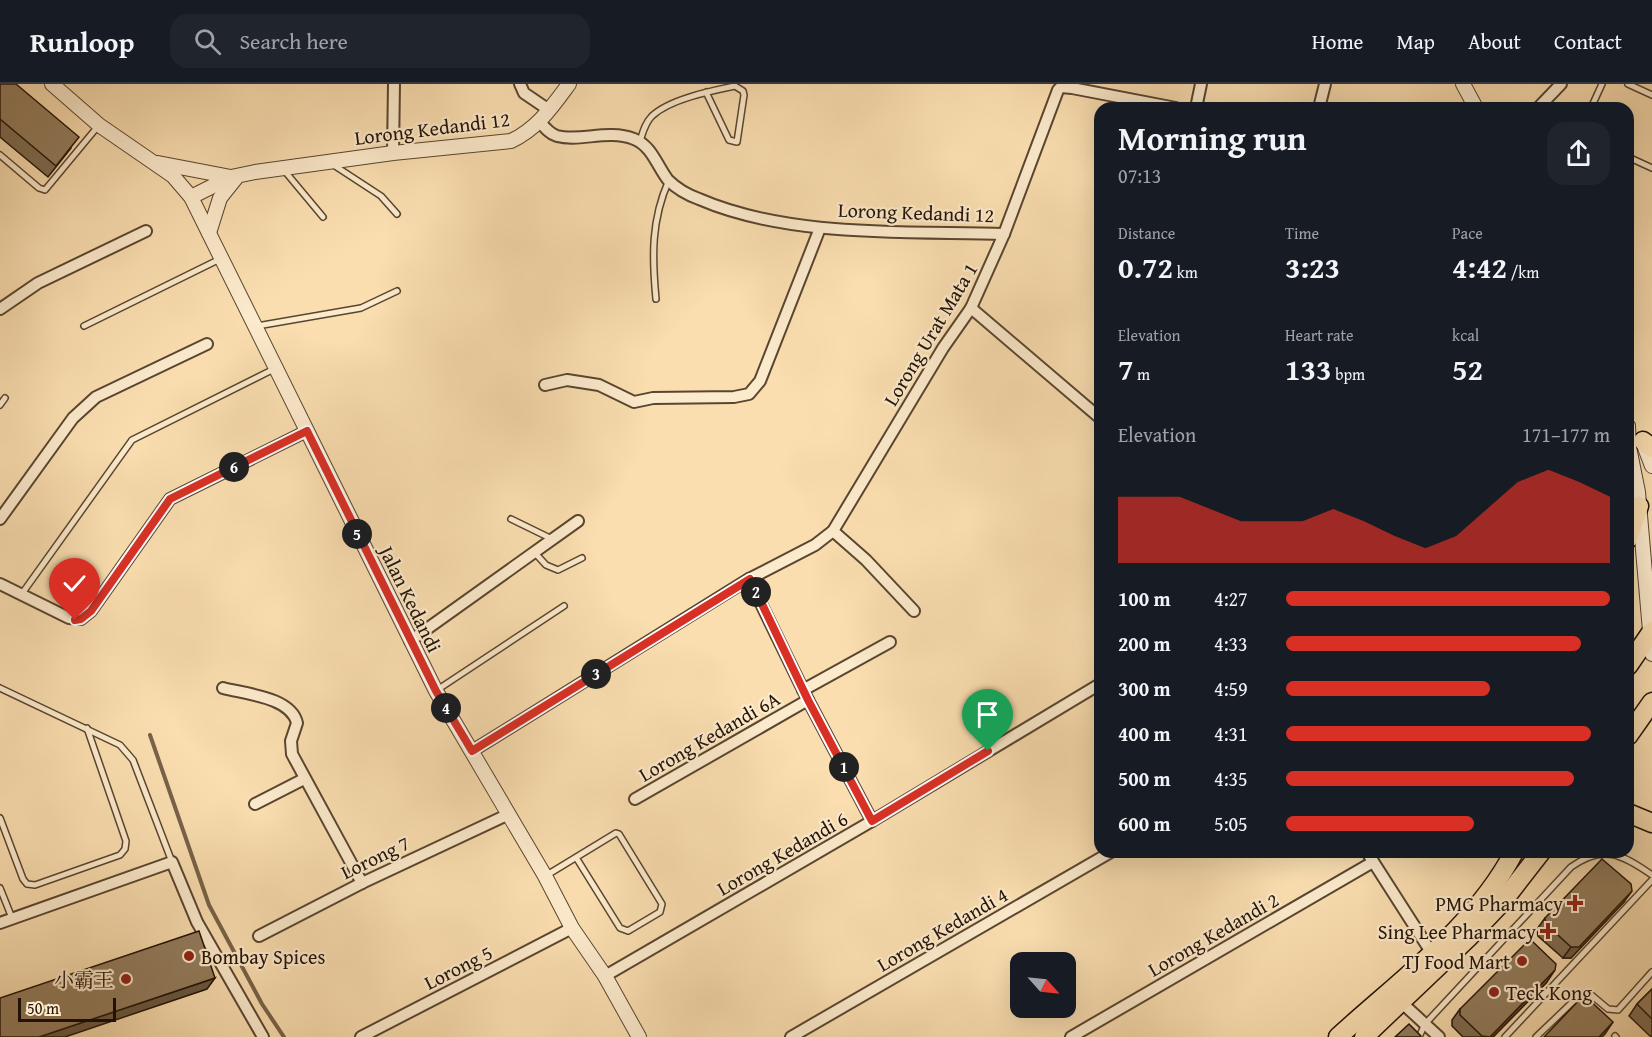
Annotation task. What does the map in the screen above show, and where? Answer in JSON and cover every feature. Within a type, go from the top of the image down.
[{"type":"main road","points":[[1634,521],[1639,506]]},
{"type":"main road","points":[[1634,657],[1651,631]]},
{"type":"main road","points":[[1634,728],[1652,702]]},
{"type":"main road","points":[[1634,816],[1652,823]]},
{"type":"main road","points":[[1338,1037],[1431,952],[1494,886],[1510,858]]},
{"type":"main road","points":[[1364,1037],[1475,931],[1503,901],[1537,858]]},
{"type":"street","name":"Jalan Kedandi","points":[[51,84],[99,125],[156,162],[173,176],[191,197],[436,691],[545,876],[572,928],[605,976],[639,1037]]},
{"type":"street","points":[[393,153],[394,84]]},
{"type":"street","points":[[520,84],[524,93],[531,100],[549,110]]},
{"type":"street","name":"Lorong Kedandi 12","points":[[191,197],[231,177],[246,173],[393,153],[511,141],[525,135],[540,122],[569,84]]},
{"type":"street","points":[[1197,102],[1201,84]]},
{"type":"street","points":[[1320,102],[1324,84]]},
{"type":"street","points":[[1463,84],[1473,102]]},
{"type":"street","points":[[1544,102],[1561,84]]},
{"type":"street","name":"Lorong Urat Mata 1","points":[[833,531],[944,348],[971,308],[1004,234],[1061,87],[1143,102]]},
{"type":"street","points":[[540,122],[560,137],[625,136],[640,141]]},
{"type":"street","name":"Lorong Kedandi 12","points":[[640,141],[669,180],[700,200],[768,219],[820,228],[1004,234]]},
{"type":"street","points":[[156,162],[231,177]]},
{"type":"street","points":[[209,233],[215,208],[226,188],[246,173]]},
{"type":"street","points":[[546,385],[567,380],[599,385],[634,402],[653,398],[734,397],[749,394],[760,381],[820,228]]},
{"type":"street","points":[[0,309],[38,283],[146,231]]},
{"type":"street","points":[[971,308],[1094,413]]},
{"type":"street","points":[[0,519],[73,418],[96,397],[207,344]]},
{"type":"street","points":[[0,584],[69,618],[81,619],[91,611],[170,499],[307,431]]},
{"type":"street","points":[[1634,432],[1648,445],[1652,466]]},
{"type":"street","points":[[1634,476],[1639,506],[1652,654]]},
{"type":"street","points":[[410,641],[578,521]]},
{"type":"street","points":[[472,751],[750,579],[815,545],[833,531],[866,560],[914,611]]},
{"type":"street","points":[[750,579],[806,695],[890,642]]},
{"type":"street","points":[[223,688],[282,704],[291,711],[297,723],[291,741],[292,754],[362,883]]},
{"type":"street","name":"Lorong Kedandi 6","points":[[605,976],[872,821],[1094,688]]},
{"type":"street","name":"Lorong Kedandi 6A","points":[[634,800],[806,695],[872,821]]},
{"type":"street","points":[[255,804],[304,779]]},
{"type":"street","name":"Lorong 7","points":[[259,936],[362,883],[509,814]]},
{"type":"street","name":"Lorong Kedandi 4","points":[[791,1037],[1101,858]]},
{"type":"street","name":"Lorong Kedandi 2","points":[[1071,1037],[1368,858]]},
{"type":"street","points":[[1371,858],[1431,952]]},
{"type":"street","points":[[0,922],[172,862],[186,898],[249,1017],[263,1037]]},
{"type":"street","name":"Lorong 5","points":[[361,1037],[572,928]]},
{"type":"street","points":[[1401,1002],[1439,1037]]},
{"type":"lane","points":[[1594,102],[1602,84]]},
{"type":"lane","points":[[1628,84],[1652,95]]},
{"type":"lane","points":[[640,141],[646,124],[656,113],[705,92],[735,86],[743,91],[739,139],[735,143],[729,140],[705,92]]},
{"type":"lane","points":[[0,155],[39,188],[45,190],[99,125]]},
{"type":"lane","points":[[72,140],[81,147]]},
{"type":"lane","points":[[1634,160],[1652,168]]},
{"type":"lane","points":[[328,161],[381,196],[397,214]]},
{"type":"lane","points":[[282,168],[323,217]]},
{"type":"lane","points":[[656,299],[652,238],[660,199],[669,180]]},
{"type":"lane","points":[[84,326],[222,259]]},
{"type":"lane","points":[[255,326],[361,308],[397,291]]},
{"type":"lane","points":[[21,595],[132,440],[276,369]]},
{"type":"lane","points":[[0,405],[4,398]]},
{"type":"lane","points":[[510,519],[553,540]]},
{"type":"lane","points":[[535,553],[546,565],[558,570],[582,558]]},
{"type":"lane","points":[[436,691],[564,606]]},
{"type":"lane","points":[[0,688],[120,745],[133,760],[172,862]]},
{"type":"lane","points":[[0,818],[22,879],[27,884],[35,885],[120,855],[125,849],[126,841],[87,728]]},
{"type":"lane","points":[[545,876],[577,859],[616,833],[619,834],[662,904],[660,912],[628,931],[620,928],[577,859]]},
{"type":"lane","points":[[1419,1037],[1425,1024],[1564,875],[1582,859],[1586,858]]},
{"type":"lane","points":[[1625,858],[1652,875]]},
{"type":"lane","points":[[1505,1037],[1652,880]]},
{"type":"lane","points":[[0,888],[12,918]]},
{"type":"lane","points":[[1536,1037],[1581,994],[1589,993],[1608,1009],[1618,1010],[1652,972]]},
{"type":"building","points":[[0,84],[16,84],[79,137],[56,166],[0,119]]},
{"type":"building","points":[[1602,859],[1631,884],[1632,891],[1579,947],[1571,947],[1546,924],[1545,918]]},
{"type":"building","points":[[199,931],[215,978],[39,1037],[0,1037],[0,998]]},
{"type":"building","points":[[1527,942],[1533,942],[1556,964],[1555,970],[1490,1037],[1482,1036],[1460,1015],[1460,1009]]},
{"type":"building","points":[[1652,989],[1652,1019],[1637,1004]]},
{"type":"building","points":[[1584,995],[1613,1022],[1599,1037],[1544,1037]]},
{"type":"building","points":[[1409,1024],[1420,1037],[1395,1037]]},
{"type":"waterway","points":[[150,735],[209,905],[262,1004],[284,1037]]},
{"type":"place","name":"PMG Pharmacy","points":[[1575,903]]},
{"type":"place","name":"Sing Lee Pharmacy","points":[[1548,931]]},
{"type":"place","name":"Bombay Spices","points":[[189,956]]},
{"type":"place","name":"TJ Food Mart","points":[[1522,961]]},
{"type":"place","name":"小霸王","points":[[126,979]]},
{"type":"place","name":"Teck Kong","points":[[1494,992]]},
{"type":"route","points":[[75,620],[81,619],[91,611],[170,499],[307,431],[410,641],[436,691],[472,751],[750,579],[808,700],[872,821],[988,751]]}]
